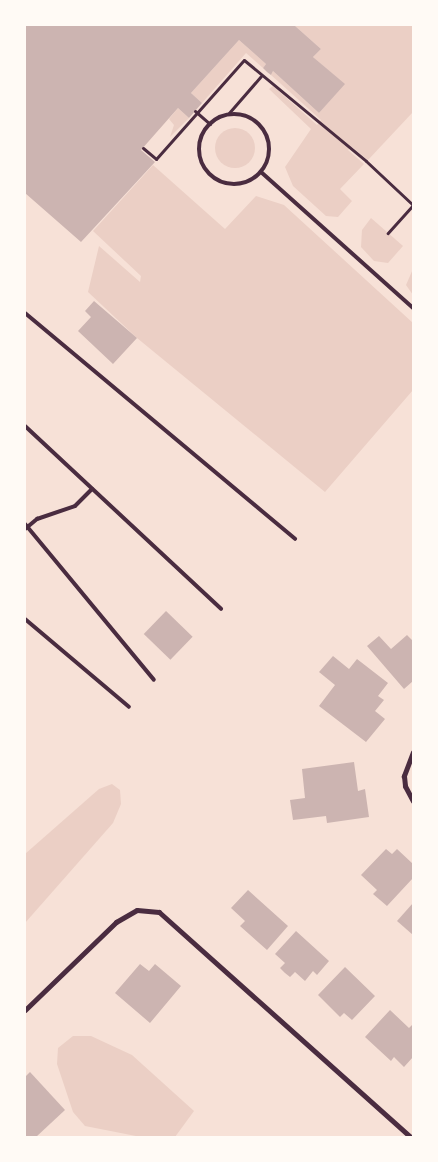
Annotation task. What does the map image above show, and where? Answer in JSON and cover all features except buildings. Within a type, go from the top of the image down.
[{"type":"street","points":[[413,752],[404,776],[405,786],[413,801]]},
{"type":"street","points":[[25,1010],[122,918],[137,910],[159,912],[411,1137]]},
{"type":"lane","points":[[228,114],[252,119],[261,127],[269,149],[261,172],[252,179],[237,184],[220,182],[211,176],[204,168],[198,146],[201,136],[210,124],[228,114]]},
{"type":"lane","points":[[261,172],[413,308]]},
{"type":"lane","points":[[25,313],[295,539]]},
{"type":"lane","points":[[25,426],[221,609]]},
{"type":"lane","points":[[92,489],[75,506],[37,519],[26,527],[154,680]]},
{"type":"lane","points":[[25,619],[129,707]]},
{"type":"path","points":[[143,148],[156,160],[196,112],[244,60],[262,77],[279,87],[413,205],[388,232]]},
{"type":"path","points":[[228,114],[267,72]]},
{"type":"path","points":[[196,112],[210,124]]},
{"type":"shaded area","points":[[294,25],[413,25],[413,112],[368,160],[352,147],[348,150],[364,164],[340,189],[352,201],[338,217],[326,216],[293,186],[285,167],[311,129],[269,89],[273,86],[317,125],[321,120],[271,75],[273,71],[319,113],[344,84],[313,57],[321,49]]},
{"type":"shaded area","points":[[239,40],[266,64],[263,68],[246,53],[202,103],[191,93]]},
{"type":"shaded area","points":[[178,108],[189,118],[170,137],[174,125],[169,119]]},
{"type":"shaded area","points":[[235,128],[249,134],[255,148],[249,162],[235,168],[221,162],[215,148],[221,134]]},
{"type":"shaded area","points":[[153,165],[225,229],[256,196],[284,205],[413,323],[413,390],[325,492],[137,338],[88,292],[99,246],[140,282],[141,276],[93,231]]},
{"type":"shaded area","points":[[371,218],[403,246],[388,263],[374,261],[361,247],[362,230]]},
{"type":"shaded area","points":[[413,269],[413,295],[406,285]]},
{"type":"shaded area","points":[[112,784],[120,790],[121,804],[113,823],[25,923],[25,854],[99,789]]},
{"type":"shaded area","points":[[73,1036],[91,1036],[132,1055],[194,1111],[175,1137],[141,1137],[85,1126],[73,1112],[57,1064],[58,1048]]}]
